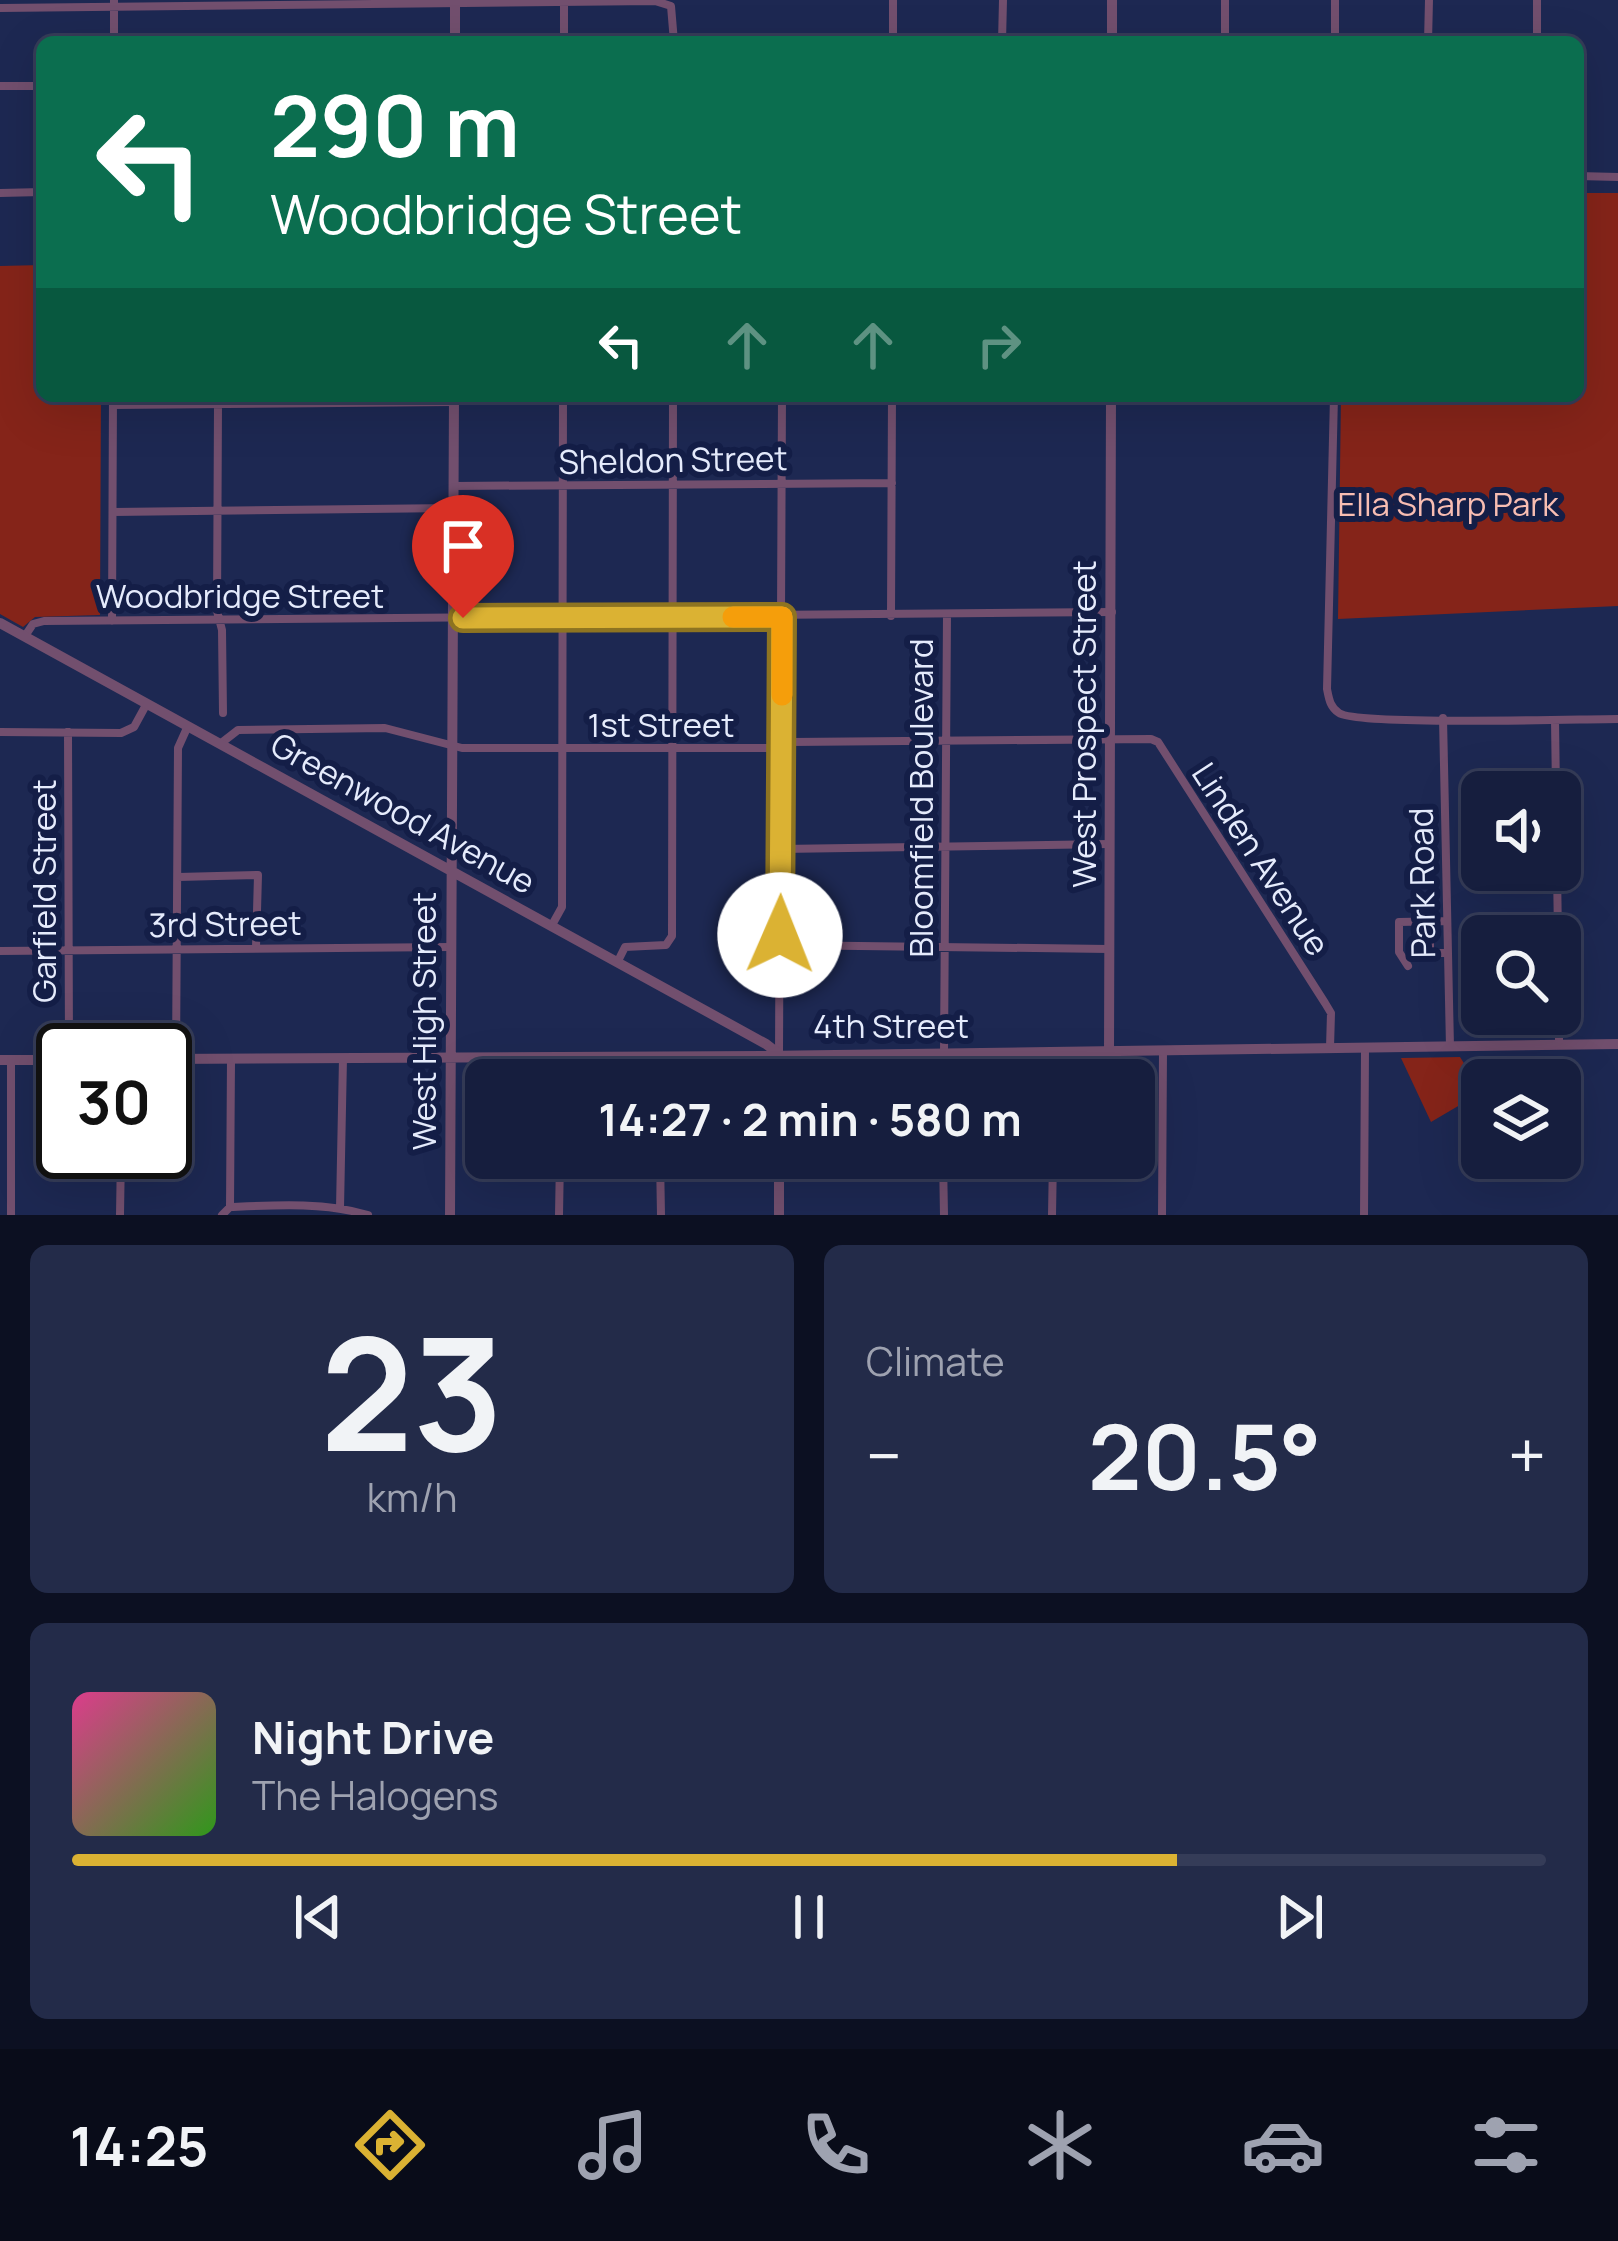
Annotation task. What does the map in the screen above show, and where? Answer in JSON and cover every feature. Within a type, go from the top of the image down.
[{"type":"street","points":[[892,0],[892,36]]},
{"type":"street","points":[[1002,36],[1003,0]]},
{"type":"street","points":[[1112,0],[1112,36]]},
{"type":"street","points":[[1225,0],[1225,36]]},
{"type":"street","points":[[1335,0],[1335,36]]},
{"type":"street","points":[[1428,36],[1429,0]]},
{"type":"street","points":[[1537,0],[1537,36]]},
{"type":"street","points":[[564,1],[564,36]]},
{"type":"street","points":[[0,8],[655,1],[671,6],[674,36]]},
{"type":"street","points":[[455,2],[455,36]]},
{"type":"street","points":[[114,4],[114,36]]},
{"type":"street","points":[[0,86],[36,86]]},
{"type":"street","points":[[1584,176],[1618,177]]},
{"type":"street","points":[[0,193],[36,192]]},
{"type":"street","points":[[112,621],[113,402]]},
{"type":"street","points":[[139,402],[336,402]]},
{"type":"street","name":"West High Street","points":[[450,1215],[454,402]]},
{"type":"street","points":[[551,925],[562,907],[563,402]]},
{"type":"street","points":[[618,961],[625,947],[670,941],[673,402]]},
{"type":"street","points":[[779,1059],[782,402]]},
{"type":"street","points":[[891,616],[892,402]]},
{"type":"street","name":"West Prospect Street","points":[[1109,1052],[1111,402]]},
{"type":"street","points":[[1334,402],[1327,689],[1338,712],[1391,720],[1618,719]]},
{"type":"street","points":[[218,405],[223,713]]},
{"type":"street","name":"Sheldon Street","points":[[454,486],[892,482]]},
{"type":"street","points":[[113,512],[454,508]]},
{"type":"street","name":"Woodbridge Street","points":[[25,636],[39,622],[1112,612]]},
{"type":"street","name":"Bloomfield Boulevard","points":[[944,1053],[946,615]]},
{"type":"street","name":"Greenwood Avenue","points":[[0,623],[779,1054]]},
{"type":"street","points":[[0,731],[128,730],[146,705]]},
{"type":"street","name":"Park Road","points":[[1443,718],[1450,1046]]},
{"type":"street","points":[[1555,720],[1556,771]]},
{"type":"street","points":[[173,1023],[178,748],[187,728]]},
{"type":"street","name":"1st Street","points":[[220,744],[238,730],[386,728],[452,746],[562,749],[1110,739]]},
{"type":"street","name":"Garfield Street","points":[[68,732],[69,1023]]},
{"type":"street","name":"Linden Avenue","points":[[1110,739],[1158,742],[1331,1013],[1330,1048]]},
{"type":"street","points":[[781,848],[1110,844]]},
{"type":"street","points":[[178,877],[258,875],[256,947]]},
{"type":"street","points":[[1430,921],[1430,953],[1448,953]]},
{"type":"street","points":[[1408,966],[1399,952],[1399,922],[1447,921]]},
{"type":"street","points":[[780,945],[1109,949]]},
{"type":"street","name":"3rd Street","points":[[0,950],[451,947]]},
{"type":"street","points":[[1559,1035],[1559,1043]]},
{"type":"street","name":"4th Street","points":[[192,1058],[1618,1044]]},
{"type":"street","points":[[1364,1215],[1365,1049]]},
{"type":"street","points":[[1054,1052],[1054,1059]]},
{"type":"street","points":[[1162,1215],[1163,1052]]},
{"type":"street","points":[[340,1208],[343,1057]]},
{"type":"street","points":[[222,1215],[230,1207],[230,1058]]},
{"type":"street","points":[[6,1060],[11,1215]]},
{"type":"street","points":[[120,1215],[121,1179]]},
{"type":"street","points":[[559,1215],[560,1179]]},
{"type":"street","points":[[661,1179],[661,1215]]},
{"type":"street","points":[[779,1179],[779,1215]]},
{"type":"street","points":[[943,1179],[944,1215]]},
{"type":"street","points":[[1052,1215],[1053,1179]]},
{"type":"street","points":[[230,1207],[340,1208],[364,1214]]},
{"type":"green space","name":"Ella Sharp Park","points":[[1584,193],[1618,193],[1618,606],[1338,619],[1341,402],[1584,402]]},
{"type":"green space","points":[[36,265],[36,402],[101,402],[100,615],[35,617],[23,627],[0,614],[0,266]]},
{"type":"green space","points":[[1460,1057],[1461,1104],[1431,1122],[1401,1058]]},
{"type":"slow traffic","points":[[733,617],[782,617],[782,695]]},
{"type":"route","points":[[463,618],[782,617],[780,935]]}]
